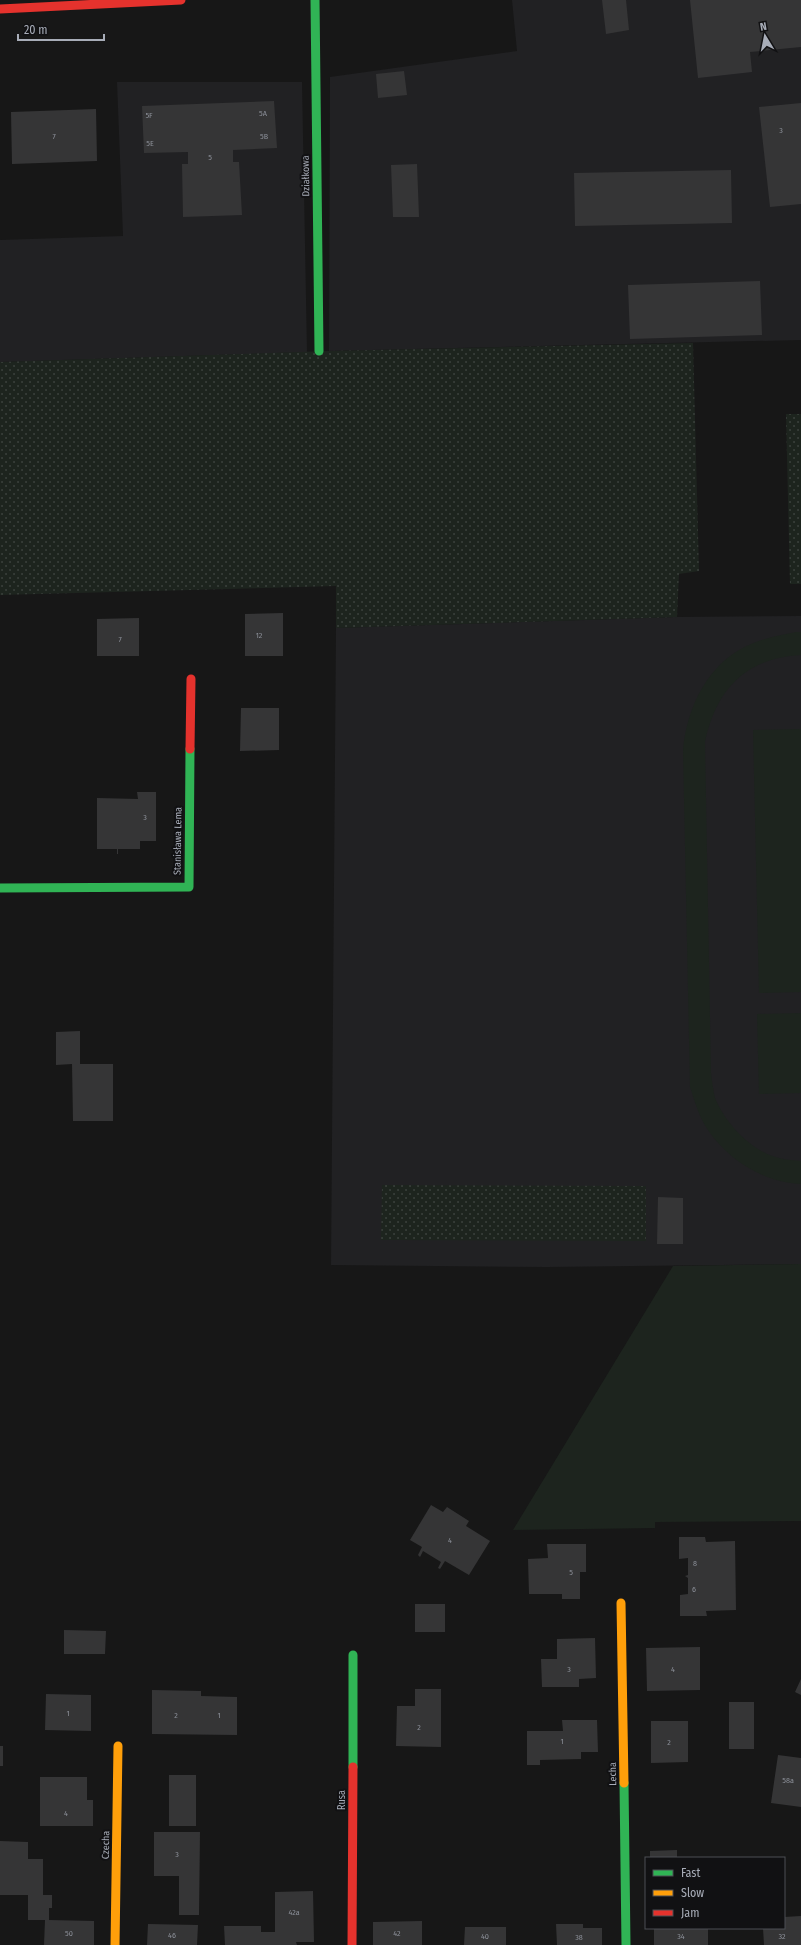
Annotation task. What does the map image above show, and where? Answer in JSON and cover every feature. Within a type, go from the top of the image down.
[{"type":"street","points":[[0,9],[181,0]]},
{"type":"street","name":"Działkowa","points":[[315,0],[319,352]]},
{"type":"street","name":"Stanisława Lema","points":[[0,888],[189,887],[191,679]]},
{"type":"street","name":"Lecha","points":[[621,1603],[626,1945]]},
{"type":"street","name":"Rusa","points":[[352,1945],[353,1655]]},
{"type":"street","name":"Czecha","points":[[116,1945],[118,1746]]},
{"type":"shaded area","points":[[512,0],[801,0],[801,340],[329,351],[330,77],[517,51]]},
{"type":"shaded area","points":[[117,82],[302,82],[307,352],[0,362],[0,240],[123,236]]},
{"type":"shaded area","points":[[693,343],[699,571],[679,574],[677,617],[336,628],[336,586],[0,595],[0,362],[329,351]]},
{"type":"shaded area","points":[[786,414],[801,414],[801,584],[790,584]]},
{"type":"shaded area","points":[[801,616],[801,1264],[547,1267],[331,1265],[336,628],[677,617]]},
{"type":"shaded area","points":[[801,632],[801,655],[781,657],[764,663],[749,670],[736,680],[725,692],[717,707],[710,723],[705,742],[711,1073],[714,1095],[725,1117],[741,1135],[759,1150],[782,1159],[801,1161],[801,1184],[787,1183],[761,1174],[748,1168],[726,1151],[716,1141],[702,1120],[690,1087],[683,750],[689,718],[695,702],[702,688],[723,662],[736,652],[751,644],[767,638]]},
{"type":"shaded area","points":[[801,729],[801,992],[759,993],[753,730]]},
{"type":"shaded area","points":[[801,1013],[801,1093],[759,1094],[757,1014]]},
{"type":"shaded area","points":[[382,1185],[646,1186],[646,1241],[381,1240]]},
{"type":"shaded area","points":[[801,1264],[801,1521],[655,1522],[655,1528],[513,1530],[673,1266]]},
{"type":"building","points":[[602,0],[626,0],[629,30],[606,34]]},
{"type":"building","points":[[690,0],[801,0],[801,47],[750,52],[752,72],[698,78]]},
{"type":"building","points":[[404,71],[407,95],[378,98],[376,74]]},
{"type":"building","points":[[274,101],[277,148],[233,150],[233,162],[239,162],[242,215],[183,217],[182,164],[188,164],[188,152],[144,153],[142,106]]},
{"type":"building","points":[[801,103],[801,204],[770,207],[759,107]]},
{"type":"building","points":[[96,109],[97,161],[12,164],[11,112]]},
{"type":"building","points":[[417,164],[419,217],[393,217],[391,165]]},
{"type":"building","points":[[731,170],[732,223],[575,226],[574,173]]},
{"type":"building","points":[[760,281],[762,335],[630,339],[628,285]]},
{"type":"building","points":[[283,613],[283,656],[245,656],[245,614]]},
{"type":"building","points":[[139,618],[139,656],[97,656],[97,619]]},
{"type":"building","points":[[241,708],[279,708],[279,750],[240,751]]},
{"type":"building","points":[[137,792],[156,792],[156,841],[140,841],[140,849],[118,849],[118,854],[117,849],[97,849],[97,798],[138,799]]},
{"type":"building","points":[[80,1031],[80,1064],[113,1064],[113,1121],[73,1121],[72,1064],[56,1065],[56,1032]]},
{"type":"building","points":[[658,1197],[683,1198],[683,1244],[657,1244]]},
{"type":"building","points":[[431,1505],[443,1512],[447,1507],[469,1521],[466,1526],[490,1541],[469,1575],[445,1561],[440,1569],[438,1568],[441,1562],[423,1551],[420,1557],[418,1555],[422,1547],[410,1540]]},
{"type":"building","points":[[679,1537],[705,1537],[706,1542],[735,1541],[736,1610],[706,1611],[707,1616],[680,1616],[680,1595],[688,1594],[688,1578],[685,1576],[688,1575],[688,1558],[679,1559]]},
{"type":"building","points":[[547,1544],[586,1544],[586,1572],[580,1572],[580,1599],[562,1599],[562,1594],[529,1594],[528,1559],[548,1558]]},
{"type":"building","points":[[415,1604],[445,1604],[445,1632],[415,1632]]},
{"type":"building","points":[[64,1630],[106,1631],[105,1654],[64,1654]]},
{"type":"building","points":[[595,1638],[596,1678],[579,1679],[579,1687],[542,1687],[541,1659],[557,1659],[557,1639]]},
{"type":"building","points":[[700,1647],[700,1690],[647,1691],[646,1648]]},
{"type":"building","points":[[801,1679],[801,1695],[795,1692]]},
{"type":"building","points":[[415,1689],[441,1689],[441,1747],[396,1746],[397,1706],[415,1706]]},
{"type":"building","points":[[152,1690],[201,1691],[201,1696],[237,1697],[237,1735],[152,1734]]},
{"type":"building","points":[[46,1694],[91,1695],[91,1731],[45,1730]]},
{"type":"building","points":[[729,1702],[754,1702],[754,1749],[729,1749]]},
{"type":"building","points":[[562,1720],[597,1720],[598,1752],[581,1752],[581,1759],[540,1760],[540,1765],[527,1765],[527,1731],[563,1731]]},
{"type":"building","points":[[651,1721],[688,1721],[688,1762],[651,1763]]},
{"type":"building","points":[[0,1746],[3,1746],[3,1766],[0,1766]]},
{"type":"building","points":[[778,1755],[801,1758],[801,1807],[771,1803]]},
{"type":"building","points":[[169,1775],[196,1775],[196,1826],[169,1826]]},
{"type":"building","points":[[40,1777],[87,1777],[87,1800],[93,1800],[93,1826],[40,1826]]},
{"type":"building","points":[[154,1832],[200,1832],[199,1915],[179,1915],[179,1876],[154,1876]]},
{"type":"building","points":[[0,1841],[28,1842],[28,1859],[43,1859],[43,1895],[52,1895],[52,1908],[49,1908],[49,1920],[94,1921],[94,1945],[44,1945],[45,1920],[28,1920],[28,1895],[0,1895]]},
{"type":"building","points":[[677,1850],[677,1857],[650,1857],[650,1851]]},
{"type":"building","points":[[313,1891],[314,1942],[296,1942],[297,1945],[225,1945],[224,1926],[261,1926],[261,1932],[275,1932],[275,1892]]},
{"type":"building","points":[[801,1916],[801,1945],[764,1945],[763,1929],[785,1929],[785,1917]]},
{"type":"building","points":[[422,1921],[422,1945],[373,1945],[373,1922]]},
{"type":"building","points":[[148,1924],[198,1925],[197,1945],[147,1945]]},
{"type":"building","points":[[556,1924],[583,1924],[583,1928],[602,1928],[602,1945],[557,1945]]},
{"type":"building","points":[[465,1927],[506,1927],[506,1945],[464,1945]]},
{"type":"building","points":[[654,1929],[708,1929],[708,1945],[654,1945]]},
{"type":"traffic: fast","points":[[315,0],[319,351]]},
{"type":"traffic: fast","points":[[0,888],[189,887],[190,749]]},
{"type":"traffic: fast","points":[[353,1655],[353,1767]]},
{"type":"traffic: fast","points":[[624,1783],[626,1945]]},
{"type":"traffic: slow","points":[[621,1603],[624,1783]]},
{"type":"traffic: slow","points":[[115,1945],[118,1746]]},
{"type":"traffic: jam","points":[[0,9],[181,0]]},
{"type":"traffic: jam","points":[[190,749],[191,679]]},
{"type":"traffic: jam","points":[[352,1945],[353,1767]]}]
